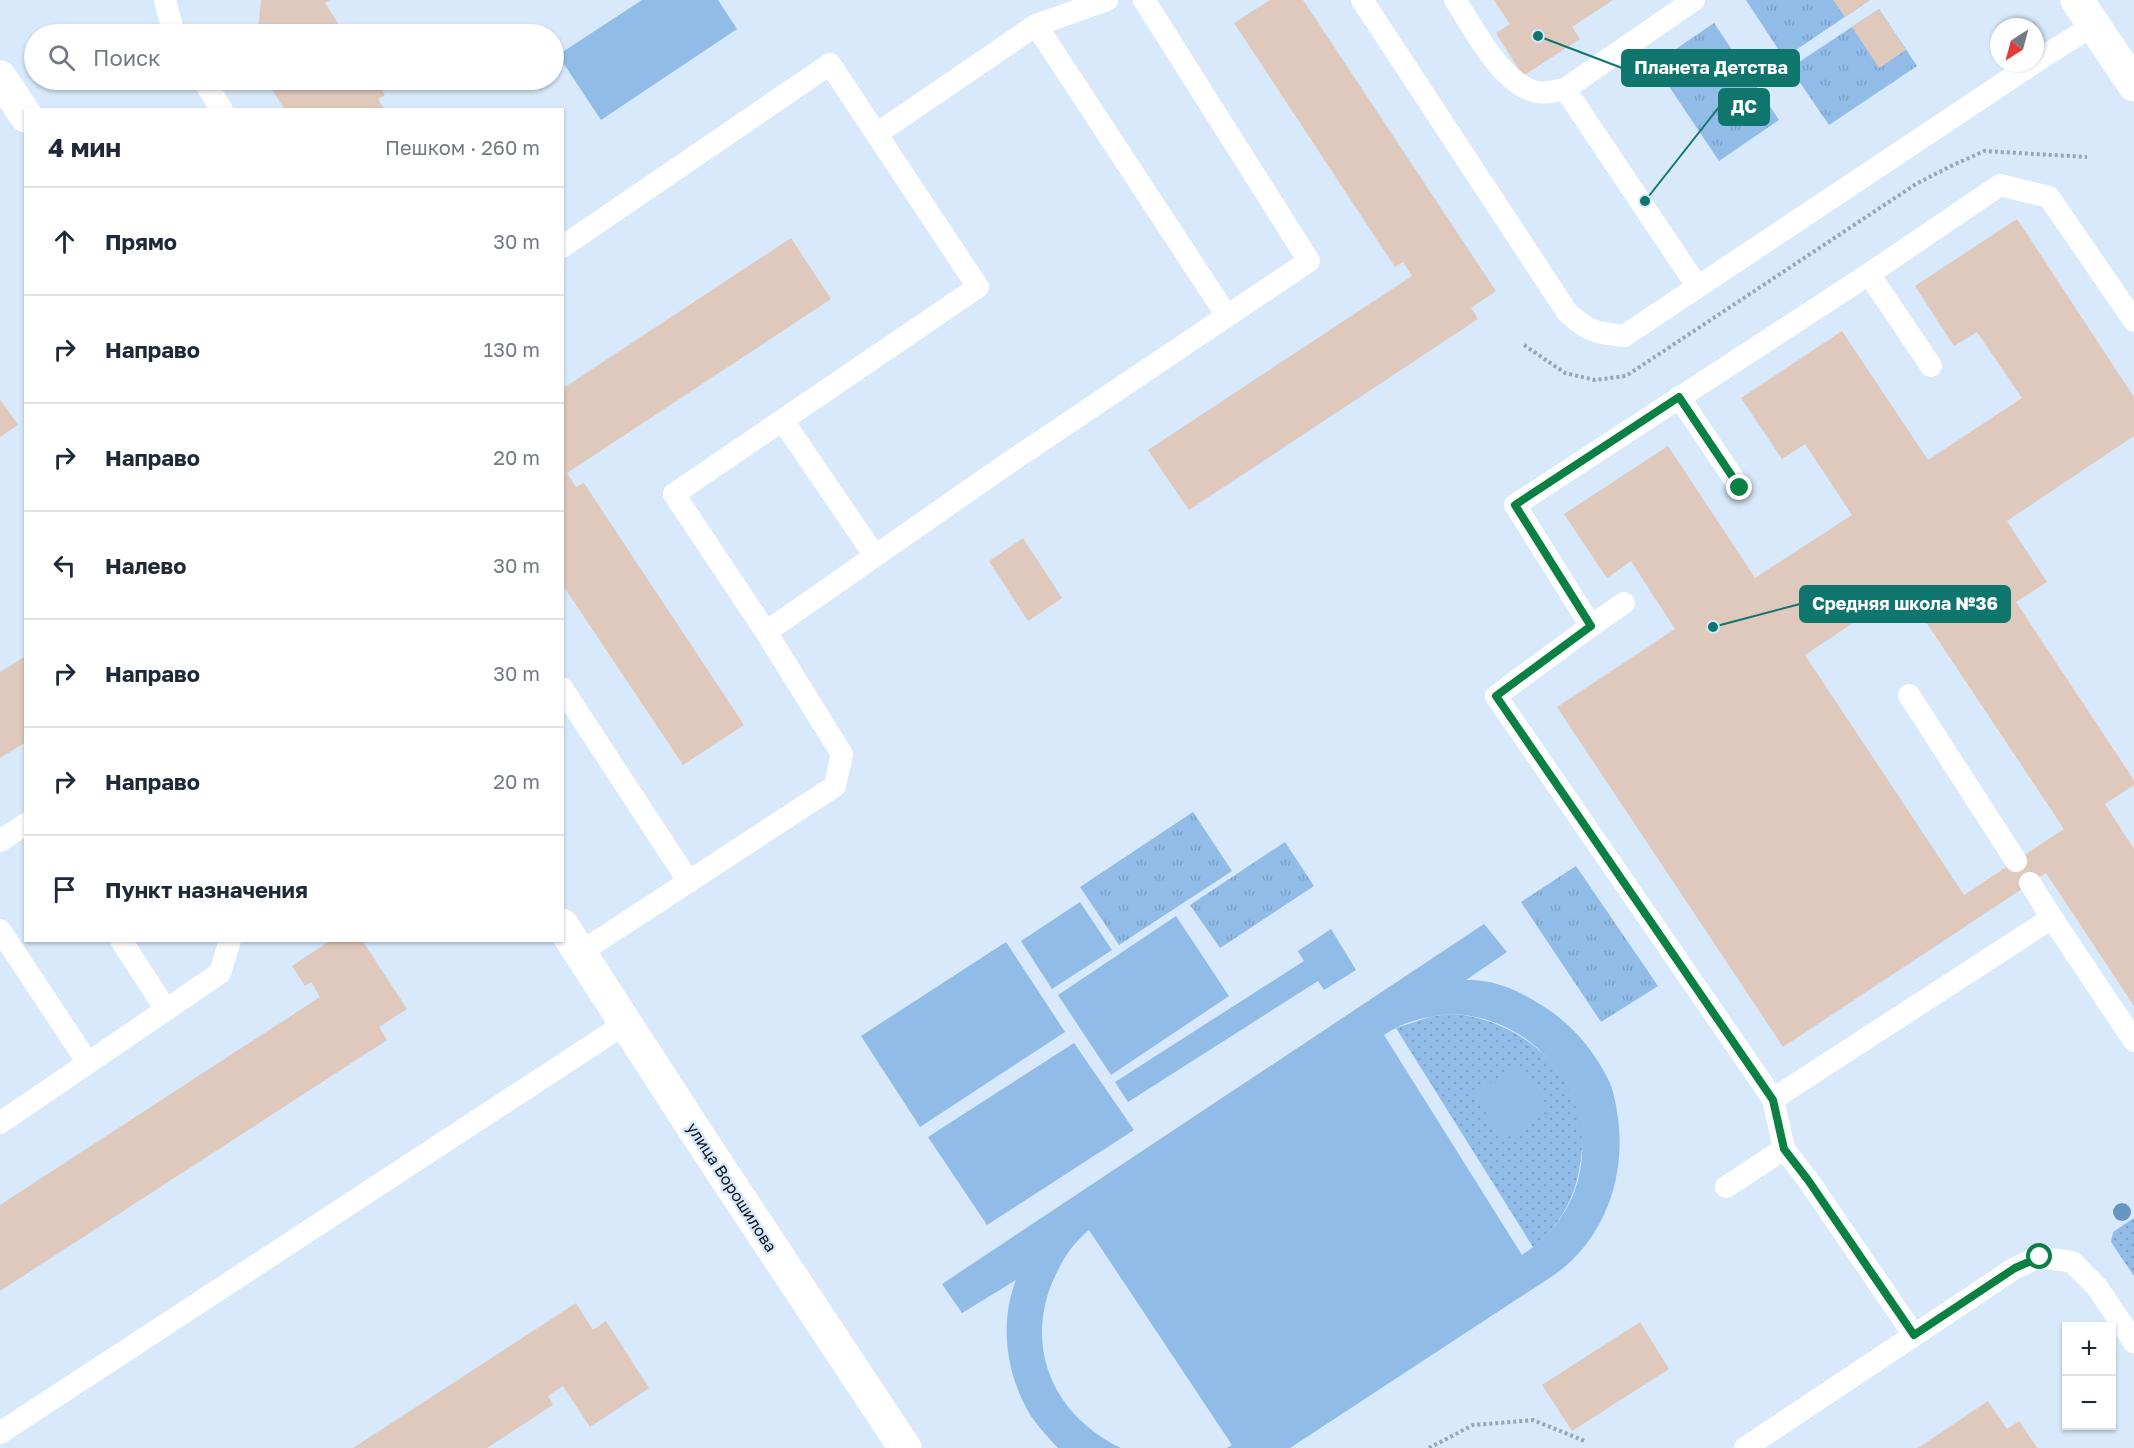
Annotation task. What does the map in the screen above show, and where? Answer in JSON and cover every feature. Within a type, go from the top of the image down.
[{"type":"street","points":[[2085,13],[2134,85]]},
{"type":"street","points":[[0,77],[24,113]]},
{"type":"street","name":"улица Ворошилова","points":[[564,928],[702,1143],[905,1448]]},
{"type":"lane","points":[[165,0],[171,24]]},
{"type":"lane","points":[[878,133],[1036,25],[1107,0]]},
{"type":"lane","points":[[766,632],[1309,261],[1144,0]]},
{"type":"lane","points":[[1362,0],[1567,312],[1583,327],[1600,333],[1624,336],[2020,72]]},
{"type":"lane","points":[[1455,0],[1504,72],[1521,87],[1540,93],[1565,88],[1694,0]]},
{"type":"lane","points":[[2044,53],[2085,13]]},
{"type":"lane","points":[[1036,25],[1227,316]]},
{"type":"lane","points":[[564,246],[830,64],[978,286],[674,494],[766,632],[842,754],[835,786],[581,952]]},
{"type":"lane","points":[[1565,88],[1697,286]]},
{"type":"lane","points":[[209,90],[221,108]]},
{"type":"lane","points":[[1591,626],[1515,505],[1869,274],[2000,185],[2049,197],[2134,321]]},
{"type":"lane","points":[[1869,274],[1931,366]]},
{"type":"lane","points":[[1679,397],[1740,488]]},
{"type":"lane","points":[[783,421],[875,556]]},
{"type":"lane","points":[[1624,603],[1496,696],[1773,1100],[1784,1149],[1808,1180],[1914,1335]]},
{"type":"lane","points":[[564,691],[689,882]]},
{"type":"lane","points":[[1909,695],[2016,861]]},
{"type":"lane","points":[[0,841],[24,825]]},
{"type":"lane","points":[[2030,883],[2134,1041]]},
{"type":"lane","points":[[1773,1100],[2052,918]]},
{"type":"lane","points":[[0,930],[88,1063]]},
{"type":"lane","points":[[122,942],[166,1010]]},
{"type":"lane","points":[[0,1123],[220,973],[230,942]]},
{"type":"lane","points":[[0,1433],[626,1023]]},
{"type":"lane","points":[[1726,1187],[1784,1149]]},
{"type":"lane","points":[[1744,1448],[2015,1268],[2040,1257],[2072,1262],[2097,1287],[2134,1341]]},
{"type":"path","points":[[1524,345],[1565,373],[1595,380],[1626,376],[1916,184],[1949,167],[1984,152],[2087,157]]},
{"type":"path","points":[[1429,1448],[1473,1425],[1533,1420],[1585,1442]]},
{"type":"green space","points":[[642,0],[718,0],[737,29],[601,120],[564,64],[564,51]]},
{"type":"green space","points":[[1746,0],[1870,0],[1784,58]]},
{"type":"green space","points":[[1879,9],[1917,66],[1829,125],[1790,68]]},
{"type":"green space","points":[[1714,23],[1779,120],[1719,161],[1654,64]]},
{"type":"green space","points":[[1193,812],[1232,871],[1119,945],[1080,887]]},
{"type":"green space","points":[[1285,842],[1314,886],[1220,948],[1190,905]]},
{"type":"green space","points":[[1576,866],[1658,986],[1601,1022],[1521,902]]},
{"type":"green space","points":[[1080,902],[1112,950],[1052,989],[1021,941]]},
{"type":"green space","points":[[1176,916],[1229,996],[1111,1075],[1058,995]]},
{"type":"green space","points":[[1484,924],[1507,952],[1466,980],[1485,981],[1512,989],[1560,1018],[1595,1056],[1613,1093],[1620,1141],[1614,1185],[1608,1206],[1598,1226],[1571,1261],[1554,1275],[1290,1448],[1227,1448],[1232,1445],[1089,1230],[1070,1250],[1056,1274],[1046,1300],[1042,1326],[1043,1351],[1050,1375],[1061,1397],[1077,1417],[1097,1434],[1121,1448],[1058,1448],[1031,1416],[1016,1384],[1008,1349],[1008,1314],[1016,1280],[962,1313],[942,1284]],"holes":[[[1452,1014],[1497,1023],[1533,1044],[1560,1074],[1577,1110],[1582,1149],[1576,1188],[1556,1225],[1522,1255],[1384,1035],[1408,1023]]]},
{"type":"green space","points":[[1331,929],[1356,970],[1324,990],[1318,981],[1128,1102],[1115,1082],[1304,961],[1298,951]]},
{"type":"green space","points":[[1006,942],[1065,1032],[920,1127],[861,1036]]},
{"type":"green space","points":[[1452,1014],[1494,1023],[1532,1045],[1549,1059],[1563,1076],[1573,1095],[1580,1116],[1582,1132],[1577,1180],[1561,1217],[1533,1247],[1396,1028],[1433,1016]]},
{"type":"green space","points":[[1074,1043],[1134,1130],[987,1225],[928,1137]]},
{"type":"green space","points":[[1519,1064],[1550,1109],[1504,1140],[1473,1094]]},
{"type":"green space","points":[[2134,1218],[2134,1276],[2111,1242],[2113,1232]]},
{"type":"building","points":[[261,0],[330,0],[325,3],[339,24],[259,24]]},
{"type":"building","points":[[1270,0],[1303,0],[1496,291],[1471,308],[1478,319],[1189,510],[1148,450],[1412,276],[1403,262],[1395,267],[1234,23]]},
{"type":"building","points":[[1494,0],[1613,0],[1572,27],[1580,39],[1523,76],[1496,33],[1510,24]]},
{"type":"building","points":[[1833,0],[1870,0],[1845,17]]},
{"type":"building","points":[[1879,9],[1906,50],[1879,68],[1852,27]]},
{"type":"building","points":[[272,90],[382,90],[385,95],[378,99],[384,108],[284,108]]},
{"type":"building","points":[[2017,219],[2134,397],[2134,436],[2007,521],[2047,582],[2016,602],[2134,780],[2134,785],[2105,804],[2134,849],[2134,1006],[2046,873],[1783,1047],[1557,707],[1675,629],[1631,561],[1607,578],[1564,514],[1668,446],[1755,578],[1852,515],[1805,444],[1782,459],[1741,398],[1842,331],[1928,460],[2022,398],[1977,332],[1954,346],[1915,286]],"holes":[[[1904,589],[2064,829],[1964,895],[1805,655]]]},
{"type":"building","points":[[791,238],[831,299],[567,473],[576,487],[584,483],[744,725],[683,765],[564,587],[564,388]]},
{"type":"building","points":[[0,399],[18,425],[0,437]]},
{"type":"building","points":[[1023,538],[1062,598],[1028,621],[989,561]]},
{"type":"building","points":[[24,657],[24,743],[0,758],[0,672]]},
{"type":"building","points":[[328,942],[363,942],[407,1009],[379,1027],[387,1040],[0,1291],[0,1205],[320,997],[311,982],[305,986],[292,966]]},
{"type":"building","points":[[576,1303],[593,1330],[606,1321],[649,1388],[590,1427],[563,1386],[548,1396],[553,1405],[487,1448],[353,1448]]},
{"type":"building","points":[[1640,1322],[1669,1369],[1572,1431],[1542,1385]]},
{"type":"building","points":[[1988,1401],[2007,1429],[2019,1421],[2037,1448],[1918,1448]]},
{"type":"place","name":"Планета Детства","points":[[1538,36]]},
{"type":"place","name":"ДС","points":[[1645,201]]},
{"type":"place","name":"Средняя школа №36","points":[[1713,627]]},
{"type":"route","points":[[1740,488],[1679,397],[1515,505],[1591,626],[1496,696],[1773,1100],[1784,1149],[1808,1180],[1914,1335],[2015,1268],[2040,1257]]}]
